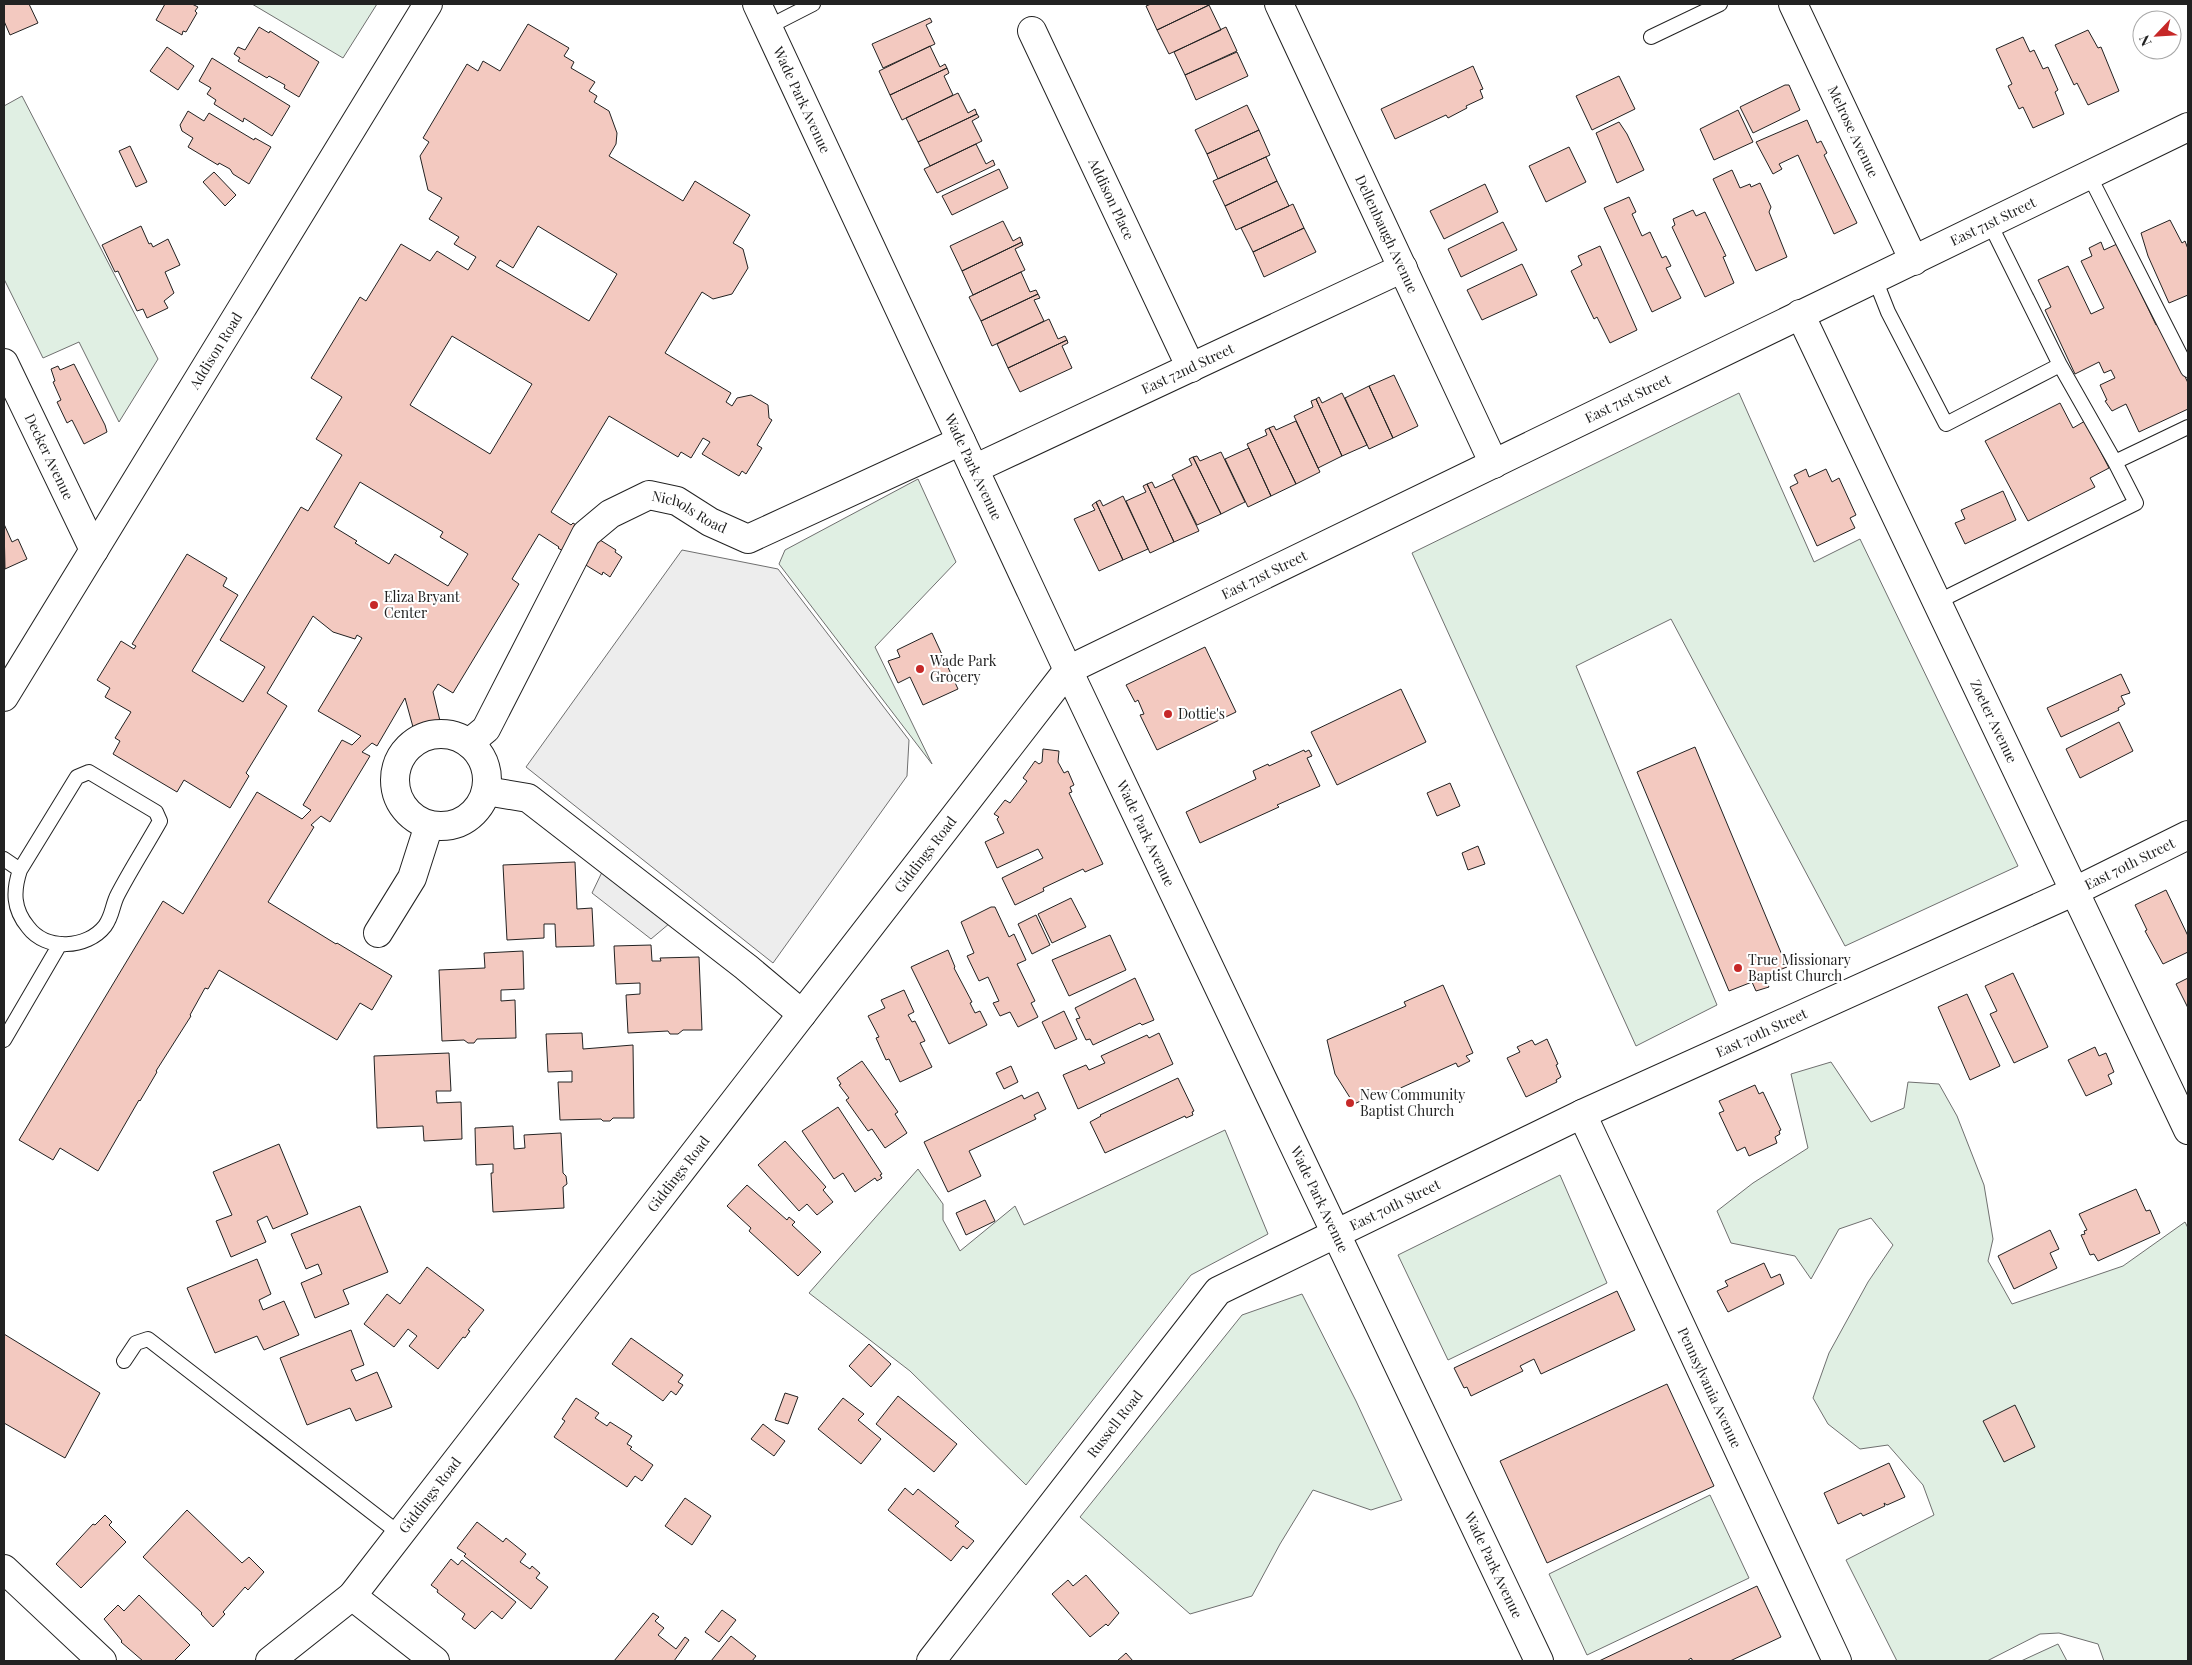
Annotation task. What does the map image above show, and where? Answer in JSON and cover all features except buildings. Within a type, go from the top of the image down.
[{"type":"street","name":"Addison Road","points":[[4,697],[428,4]]},
{"type":"street","name":"Dellenbaugh Avenue","points":[[1279,4],[1494,464]]},
{"type":"street","name":"Melrose Avenue","points":[[1793,4],[1914,261]]},
{"type":"street","name":"Wade Park Avenue","points":[[762,15],[1068,670],[1539,1661]]},
{"type":"street","name":"Addison Place","points":[[1032,31],[1191,368]]},
{"type":"street","name":"East 71st Street","points":[[1068,670],[2188,127]]},
{"type":"street","name":"East 72nd Street","points":[[974,468],[1403,268]]},
{"type":"street","name":"Zoeter Avenue","points":[[1800,314],[2188,1130]]},
{"type":"street","name":"Decker Avenue","points":[[4,363],[94,550]]},
{"type":"street","name":"Nichols Road","points":[[469,743],[486,729],[586,534],[610,514],[649,495],[677,501],[710,522],[748,538],[961,440]]},
{"type":"street","name":"Giddings Road","points":[[270,1661],[352,1596],[1068,670]]},
{"type":"street","points":[[435,734],[453,734],[469,743],[481,756],[487,774],[486,791],[478,808],[464,820],[447,826],[429,825],[413,817],[401,803],[395,786],[396,768],[404,751],[418,739],[435,734]]},
{"type":"street","points":[[486,791],[528,798],[746,967],[802,1014]]},
{"type":"street","points":[[378,933],[412,878],[429,825]]},
{"type":"street","name":"East 70th Street","points":[[1336,1234],[1582,1114],[2075,891],[2188,835]]},
{"type":"street","name":"Pennsylvania Avenue","points":[[1582,1114],[1837,1661]]},
{"type":"street","name":"Russell Road","points":[[931,1661],[1218,1291],[1336,1234]]},
{"type":"street","points":[[4,1569],[102,1661]]},
{"type":"street","points":[[352,1596],[435,1661]]},
{"type":"lane","points":[[762,15],[813,4]]},
{"type":"lane","points":[[1651,37],[1720,4]]},
{"type":"lane","points":[[2089,175],[2188,370]]},
{"type":"lane","points":[[1937,602],[2136,504],[2115,462],[2060,365],[1990,224]]},
{"type":"lane","points":[[1875,279],[1888,312],[1946,424],[2060,365]]},
{"type":"lane","points":[[2115,462],[2188,428]]},
{"type":"lane","points":[[89,772],[156,812],[160,821],[116,897],[113,913],[104,926],[92,937],[77,944],[60,944],[45,940],[31,931],[21,918],[15,903],[14,886],[20,870],[77,777],[89,772]]},
{"type":"lane","points":[[4,859],[20,870]]},
{"type":"lane","points":[[4,1040],[60,944]]},
{"type":"lane","points":[[124,1361],[136,1343],[148,1338],[400,1534]]},
{"type":"green space","points":[[252,4],[377,4],[343,58]]},
{"type":"green space","points":[[22,96],[158,359],[119,422],[79,342],[43,358],[4,279],[4,106]]},
{"type":"green space","points":[[1739,393],[1814,562],[1860,539],[2018,866],[1845,946],[1671,619],[1576,666],[1717,1005],[1636,1046],[1412,553]]},
{"type":"green space","points":[[918,479],[956,562],[875,647],[932,764],[779,564],[785,550]]},
{"type":"green space","points":[[1831,1062],[1871,1122],[1904,1108],[1908,1082],[1939,1084],[1957,1116],[1984,1185],[1993,1239],[1988,1261],[2012,1304],[2123,1266],[2185,1222],[2188,1228],[2188,1661],[2104,1661],[2098,1644],[2059,1633],[2040,1634],[1987,1661],[1897,1661],[1846,1560],[1934,1515],[1923,1485],[1888,1445],[1860,1449],[1828,1424],[1813,1398],[1829,1353],[1868,1282],[1893,1245],[1871,1218],[1839,1229],[1811,1279],[1795,1256],[1731,1243],[1717,1211],[1753,1183],[1808,1148],[1791,1074]]},
{"type":"green space","points":[[1225,1130],[1268,1234],[1191,1275],[1026,1485],[910,1371],[809,1293],[918,1169],[943,1204],[943,1220],[960,1251],[1015,1206],[1024,1225]]},
{"type":"green space","points":[[1560,1175],[1607,1283],[1448,1360],[1398,1255]]},
{"type":"green space","points":[[1302,1294],[1356,1401],[1402,1500],[1371,1510],[1313,1490],[1280,1544],[1252,1596],[1190,1614],[1080,1517],[1242,1315]]},
{"type":"green space","points":[[1710,1495],[1749,1578],[1587,1655],[1549,1574]]},
{"type":"green space","points":[[2058,1644],[2067,1661],[2021,1661]]},
{"type":"shaded area","points":[[682,550],[778,569],[909,740],[907,776],[773,963],[526,767]]},
{"type":"shaded area","points":[[603,870],[670,923],[651,939],[592,893]]},
{"type":"place","name":"Eliza Bryant Center","points":[[374,605]]},
{"type":"place","name":"Wade Park Grocery","points":[[920,669]]},
{"type":"place","name":"Dottie's","points":[[1168,714]]},
{"type":"place","name":"True Missionary Baptist Church","points":[[1738,968]]},
{"type":"place","name":"New Community Baptist Church","points":[[1350,1103]]}]
